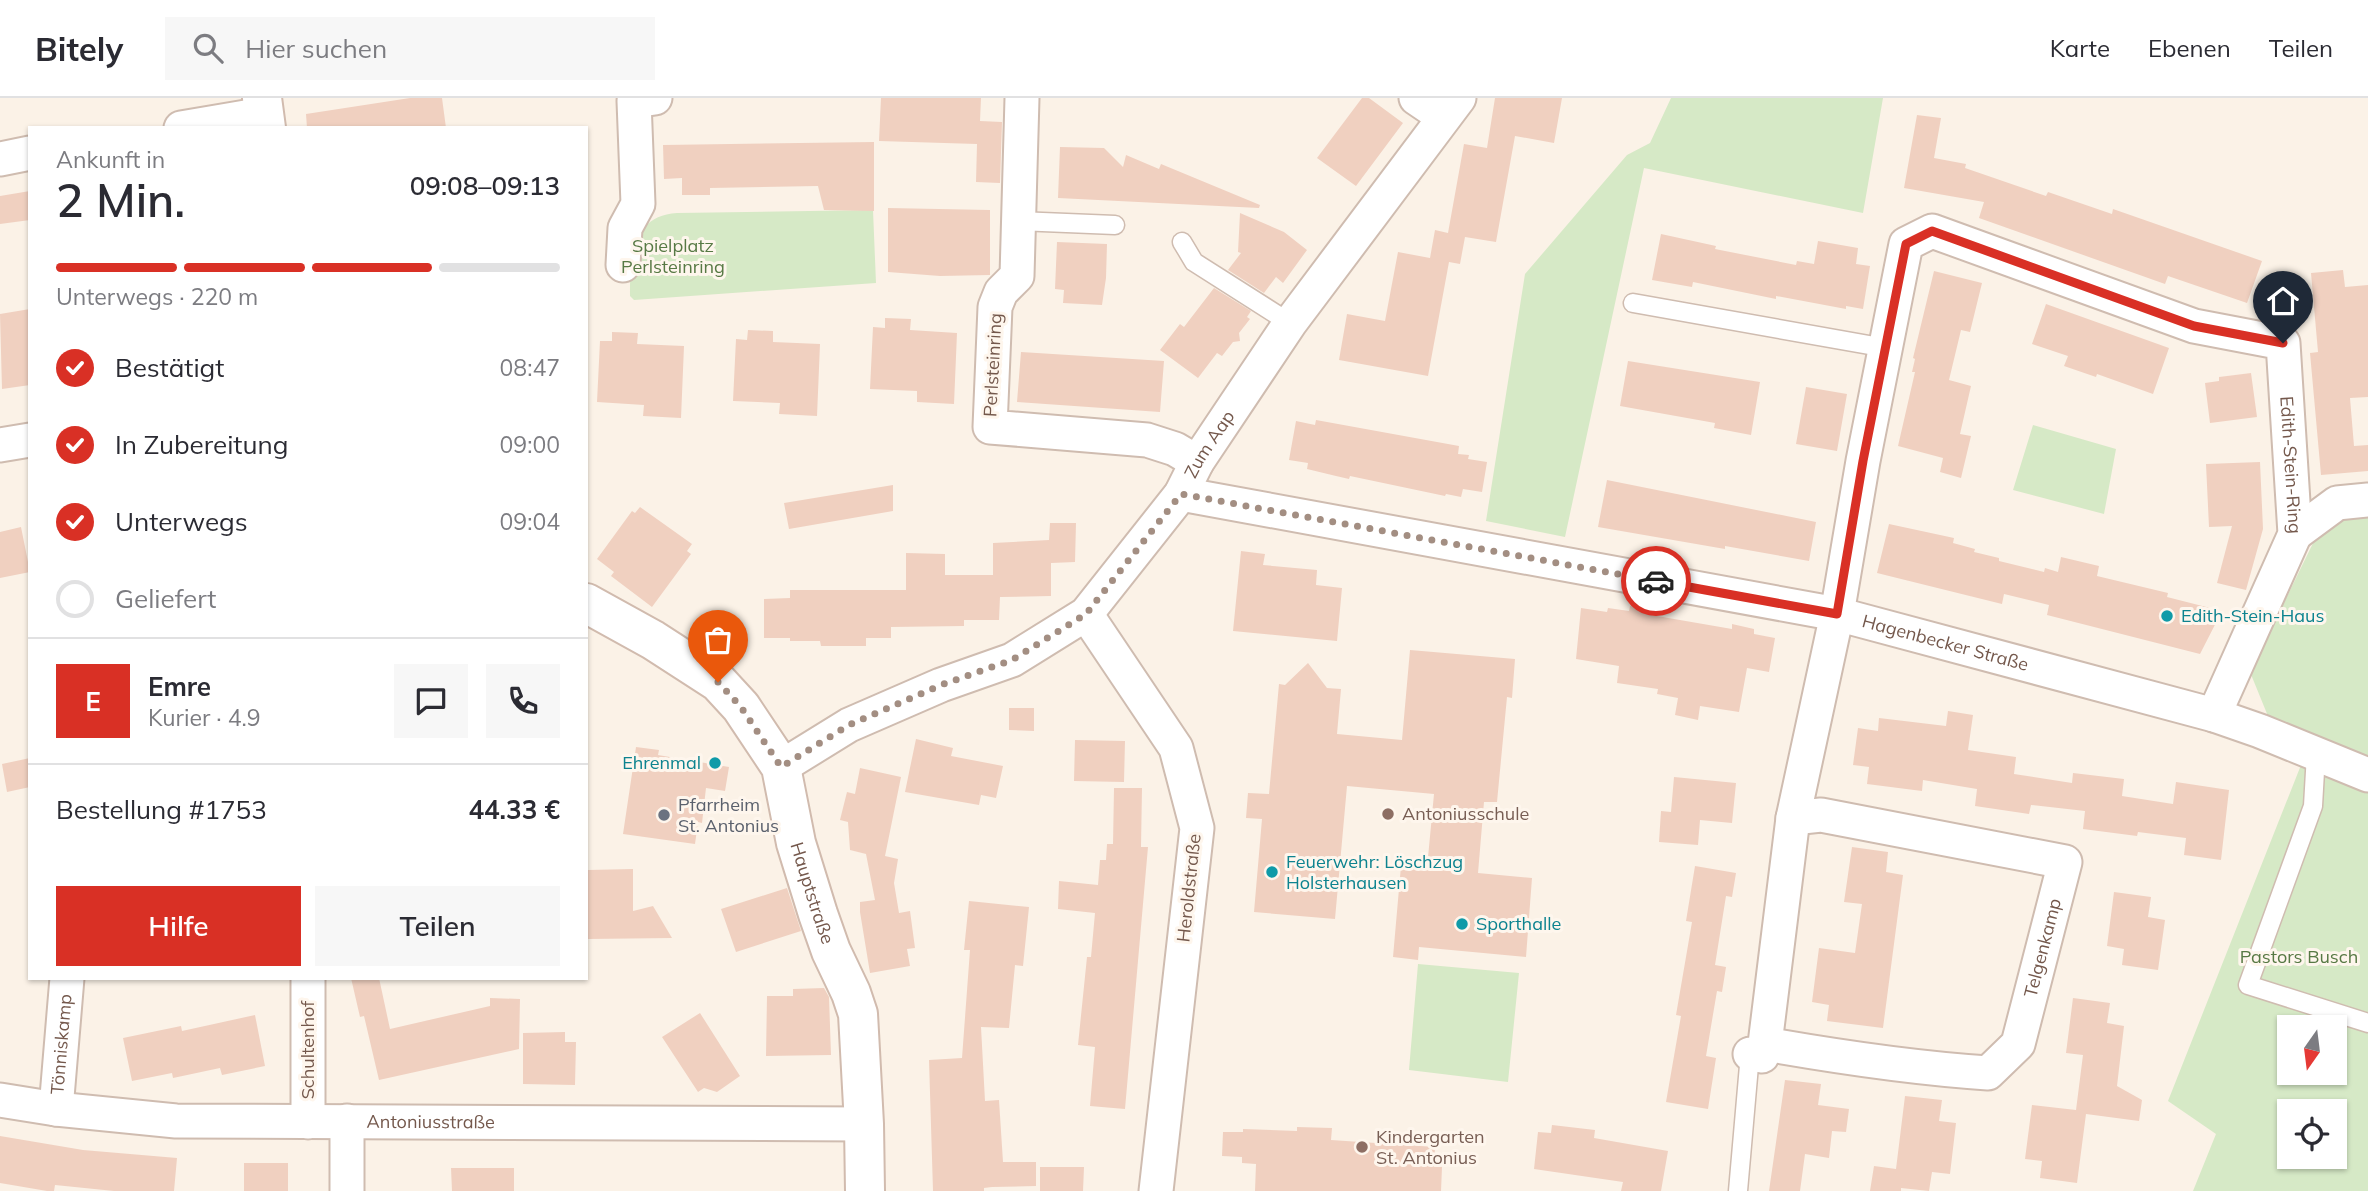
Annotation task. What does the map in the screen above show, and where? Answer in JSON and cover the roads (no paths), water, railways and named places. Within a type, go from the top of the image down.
[{"type":"main road","name":"Hauptstraße","points":[[588,604],[653,640],[718,682],[741,707],[781,767],[796,843],[818,914],[858,1014],[865,1191]]},
{"type":"street","points":[[623,265],[625,229],[638,204],[634,101],[655,98]]},
{"type":"street","name":"Perlsteinring","points":[[1021,98],[1017,276],[1001,292],[995,307],[990,427],[1147,440],[1175,449],[1197,462]]},
{"type":"street","points":[[1416,98],[1452,107]]},
{"type":"street","name":"Zum Aap","points":[[781,767],[849,725],[941,685],[1012,660],[1086,614],[1181,494],[1197,462],[1290,323],[1452,107]]},
{"type":"street","points":[[192,126],[264,113]]},
{"type":"street","points":[[0,159],[28,153]]},
{"type":"street","name":"Edith-Stein-Ring","points":[[1837,614],[1863,461],[1906,244],[1932,231],[2194,326],[2283,343],[2295,534],[2214,715]]},
{"type":"street","points":[[0,445],[28,440]]},
{"type":"street","name":"Hagenbecker Straße","points":[[1181,494],[1837,614],[2214,715],[2368,775]]},
{"type":"street","points":[[2295,534],[2337,503],[2368,500]]},
{"type":"street","name":"Heroldstraße","points":[[1086,614],[1176,748],[1197,828],[1156,1191]]},
{"type":"street","points":[[1757,1049],[1793,818],[1837,614]]},
{"type":"street","name":"Telgenkamp","points":[[1757,1049],[1927,1069],[1988,1073],[2018,1044],[2065,862],[1821,815],[1793,818]]},
{"type":"street","name":"Tönniskamp","points":[[56,1109],[66,980]]},
{"type":"street","name":"Schultenhof","points":[[308,980],[308,1122]]},
{"type":"street","name":"Antoniusstraße","points":[[0,1100],[176,1122],[864,1124]]},
{"type":"street","points":[[347,1121],[347,1191]]},
{"type":"lane","points":[[1018,221],[1115,225]]},
{"type":"lane","points":[[1182,242],[1194,262],[1290,323]]},
{"type":"lane","points":[[1633,303],[1886,348]]},
{"type":"lane","points":[[2316,754],[2313,806],[2248,985],[2368,1023]]},
{"type":"lane","points":[[1738,1191],[1757,1049]]},
{"type":"place","name":"Edith-Stein-Haus","points":[[2167,616]]},
{"type":"place","name":"Ehrenmal","points":[[715,763]]},
{"type":"place","name":"Antoniusschule","points":[[1388,814]]},
{"type":"place","name":"Pfarrheim St. Antonius","points":[[664,815]]},
{"type":"place","name":"Feuerwehr: Löschzug Holsterhausen","points":[[1272,872]]},
{"type":"place","name":"Sporthalle","points":[[1462,924]]},
{"type":"place","name":"Kindergarten St. Antonius","points":[[1362,1147]]},
{"type":"park label","name":"Spielplatz Perlsteinring","points":[[673,256]]},
{"type":"park label","name":"Pastors Busch","points":[[2299,957]]}]
